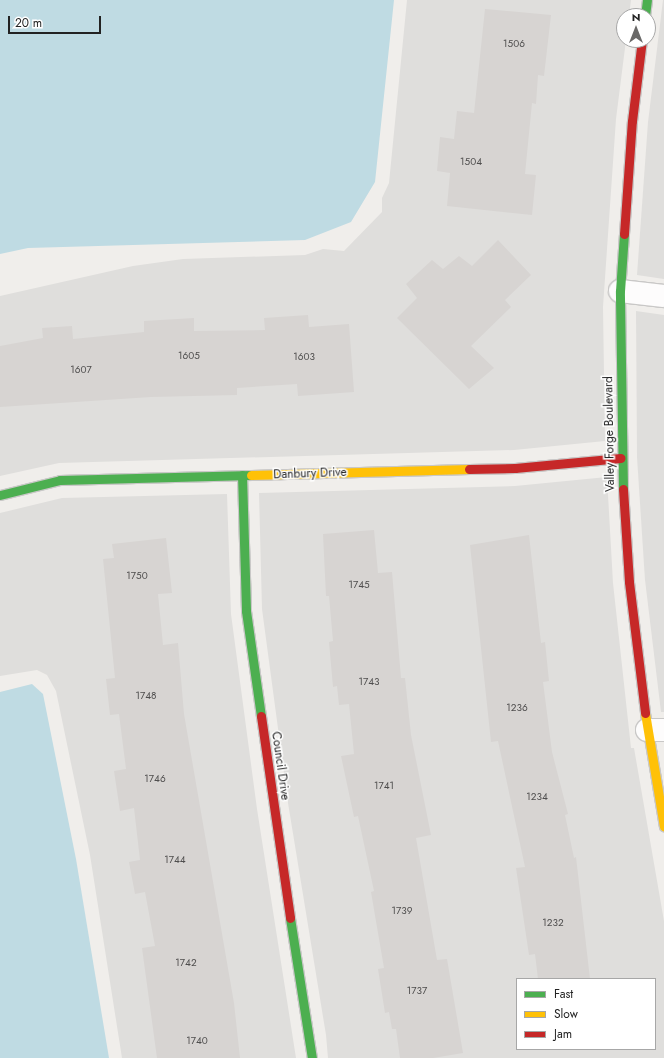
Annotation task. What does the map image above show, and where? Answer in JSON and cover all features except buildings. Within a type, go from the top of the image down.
[{"type":"street","name":"Valley Forge Boulevard","points":[[641,48],[632,121],[620,291],[621,458],[629,582],[656,730],[664,826]]},
{"type":"street","points":[[620,291],[664,296]]},
{"type":"street","name":"Danbury Drive","points":[[0,495],[60,480],[515,468],[621,458]]},
{"type":"street","name":"Council Drive","points":[[242,475],[246,611],[273,805],[312,1058]]},
{"type":"shaded area","points":[[407,0],[631,0],[630,8],[616,8],[616,48],[625,48],[616,119],[603,307],[605,441],[514,450],[59,463],[0,476],[0,296],[133,266],[183,259],[305,255],[323,249],[344,251],[382,212],[382,198],[389,183]]},
{"type":"shaded area","points":[[663,0],[664,279],[637,275],[648,122]]},
{"type":"shaded area","points":[[636,311],[664,315],[664,712],[661,712],[645,580],[637,457]]},
{"type":"shaded area","points":[[607,477],[613,583],[631,748],[634,748],[664,921],[664,1058],[328,1058],[326,1035],[288,803],[262,609],[259,493],[515,486]]},
{"type":"shaded area","points":[[227,494],[231,614],[257,809],[296,1058],[122,1058],[90,855],[56,691],[47,675],[37,670],[0,676],[0,513],[62,498]]},
{"type":"water","points":[[0,0],[394,0],[375,182],[351,222],[305,240],[28,248],[0,254]]},
{"type":"water","points":[[32,684],[43,694],[76,859],[109,1058],[0,1058],[0,692]]},
{"type":"traffic: fast","points":[[646,8],[647,0]]},
{"type":"traffic: fast","points":[[623,489],[620,291],[624,234]]},
{"type":"traffic: fast","points":[[242,475],[246,611],[261,716]]},
{"type":"traffic: fast","points":[[0,495],[60,480],[251,475]]},
{"type":"traffic: fast","points":[[290,918],[312,1058]]},
{"type":"traffic: slow","points":[[251,475],[469,469]]},
{"type":"traffic: slow","points":[[645,713],[664,826]]},
{"type":"traffic: jam","points":[[624,234],[632,121],[641,48]]},
{"type":"traffic: jam","points":[[469,469],[515,468],[621,458]]},
{"type":"traffic: jam","points":[[623,489],[629,582],[645,713]]},
{"type":"traffic: jam","points":[[261,716],[290,918]]}]
